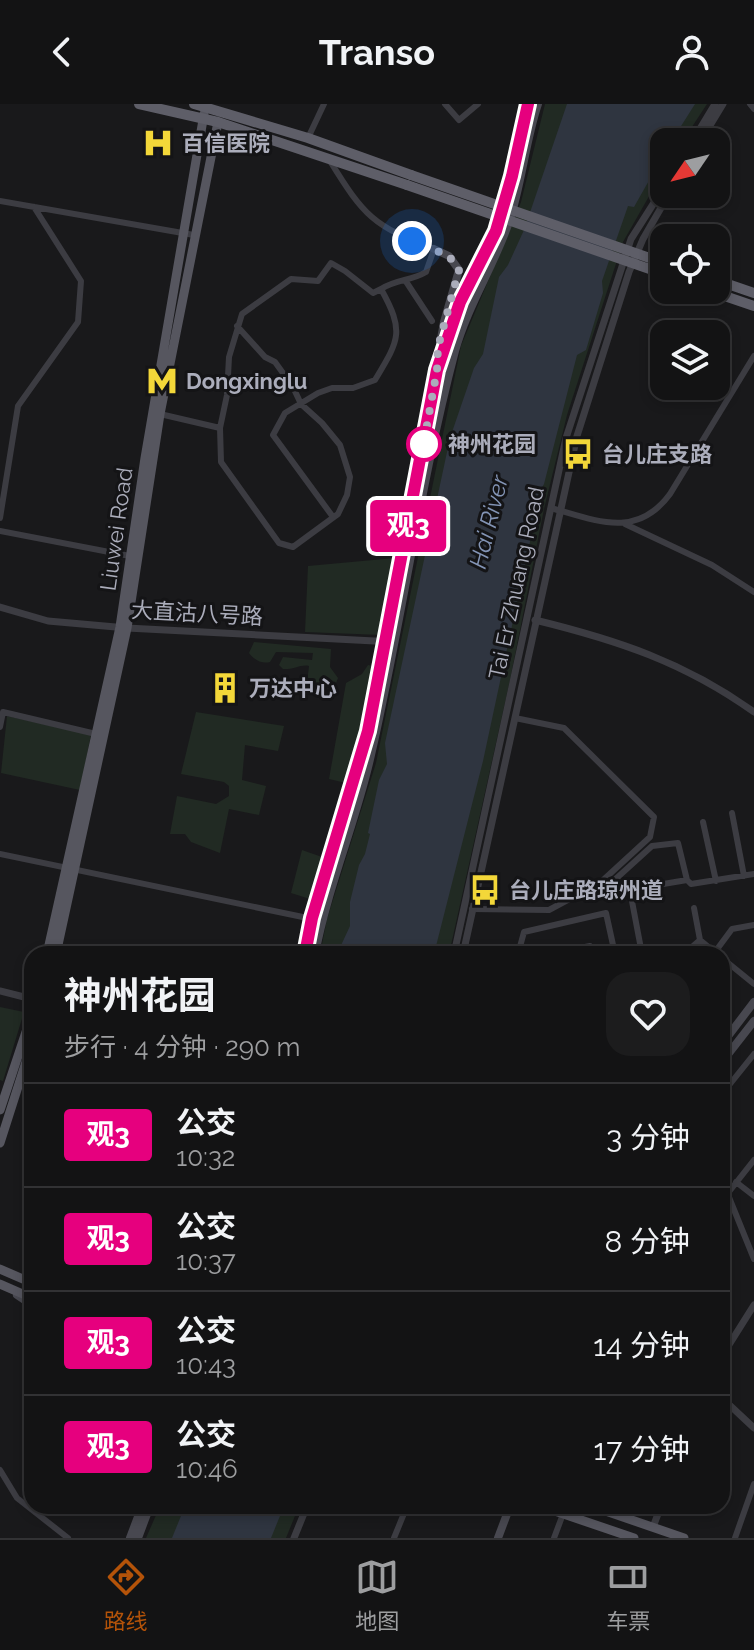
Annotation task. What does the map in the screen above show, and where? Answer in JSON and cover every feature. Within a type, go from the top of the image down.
[{"type":"highway","points":[[139,104],[202,107],[308,138],[409,180],[650,269]]},
{"type":"highway","points":[[202,107],[218,122],[650,258]]},
{"type":"highway","points":[[730,284],[751,291]]},
{"type":"highway","points":[[730,299],[750,306]]},
{"type":"main road","points":[[437,370],[460,302],[496,231],[528,104]]},
{"type":"main road","points":[[307,946],[391,641],[456,349],[478,288],[511,215],[538,104]]},
{"type":"main road","name":"Liuwei Road","points":[[57,946],[96,734],[123,628],[130,556],[202,107]]},
{"type":"main road","name":"Liuwei Road","points":[[49,946],[70,868],[123,628],[160,414],[218,122]]},
{"type":"main road","points":[[317,946],[370,760],[437,370],[438,347],[459,270],[449,256],[434,249]]},
{"type":"main road","points":[[730,1034],[754,1002]]},
{"type":"main road","points":[[730,1052],[754,1021]]},
{"type":"main road","points":[[0,1110],[24,1038]]},
{"type":"main road","points":[[0,1143],[24,1068]]},
{"type":"main road","points":[[0,1269],[24,1279]]},
{"type":"main road","points":[[4,1286],[24,1295]]},
{"type":"main road","points":[[4,1286],[24,1300]]},
{"type":"main road","points":[[130,1538],[139,1514]]},
{"type":"main road","points":[[138,1538],[147,1514]]},
{"type":"main road","points":[[498,1538],[507,1514]]},
{"type":"main road","points":[[563,1514],[634,1538]]},
{"type":"main road","points":[[615,1514],[684,1538]]},
{"type":"street","points":[[308,138],[324,104]]},
{"type":"street","points":[[445,104],[459,120],[478,104]]},
{"type":"street","points":[[700,128],[715,104]]},
{"type":"street","points":[[708,128],[723,104]]},
{"type":"street","points":[[237,326],[265,357],[275,362],[301,404],[340,445],[350,477],[347,495],[338,514],[293,547],[279,543],[221,462],[220,428],[227,395],[229,357],[237,326],[242,314],[291,279],[318,281],[331,263],[373,293],[396,279],[413,280],[426,272],[434,249],[378,224],[368,216],[328,158]]},
{"type":"street","points":[[0,201],[194,235]]},
{"type":"street","points":[[0,518],[18,406],[78,322],[81,281],[34,207]]},
{"type":"street","name":"Tai Er Zhuang Road","points":[[465,946],[535,620],[566,438],[618,273],[638,225],[650,207]]},
{"type":"street","name":"Tai Er Zhuang Road","points":[[456,946],[555,510],[592,382],[629,272],[661,208]]},
{"type":"street","points":[[405,280],[432,321]]},
{"type":"street","points":[[333,517],[273,435],[285,413],[301,404],[332,388],[353,388],[375,380],[399,329],[381,289]]},
{"type":"street","points":[[555,510],[625,524],[648,517],[661,507],[754,356]]},
{"type":"street","points":[[160,414],[220,428]]},
{"type":"street","points":[[625,524],[712,565],[754,592]]},
{"type":"street","points":[[0,531],[130,556]]},
{"type":"street","name":"大直沽八号路","points":[[0,607],[35,619],[123,628],[391,641]]},
{"type":"street","points":[[535,620],[602,637],[681,667],[754,712]]},
{"type":"street","points":[[0,727],[1,715],[96,734]]},
{"type":"street","points":[[472,909],[549,910],[601,882],[650,837],[654,817],[564,728],[515,718]]},
{"type":"street","points":[[732,813],[744,876]]},
{"type":"street","points":[[703,822],[716,881]]},
{"type":"street","points":[[687,880],[598,895],[652,846],[678,843],[687,880],[691,884],[754,874]]},
{"type":"street","points":[[0,854],[322,921]]},
{"type":"street","points":[[631,896],[640,946]]},
{"type":"street","points":[[694,908],[700,940],[707,946]]},
{"type":"street","points":[[520,946],[524,932],[606,913],[613,946]]},
{"type":"street","points":[[721,946],[732,929],[754,925]]},
{"type":"street","points":[[693,946],[700,940]]},
{"type":"street","points":[[730,964],[754,984]]},
{"type":"street","points":[[0,993],[24,999]]},
{"type":"street","points":[[730,1084],[754,1054]]},
{"type":"street","points":[[730,1190],[754,1160]]},
{"type":"street","points":[[736,1182],[754,1196]]},
{"type":"street","points":[[730,1198],[754,1259]]},
{"type":"street","points":[[730,1343],[754,1305]]},
{"type":"street","points":[[730,1406],[754,1428]]},
{"type":"street","points":[[0,1470],[17,1498],[24,1503]]},
{"type":"street","points":[[735,1538],[754,1484]]},
{"type":"street","points":[[37,1514],[68,1538]]},
{"type":"street","points":[[294,1538],[304,1514]]},
{"type":"street","points":[[394,1538],[404,1514]]},
{"type":"street","points":[[554,1538],[563,1514]]},
{"type":"street","points":[[653,1527],[658,1514]]},
{"type":"shaded area","points":[[545,104],[707,104],[691,128],[650,128],[650,195],[623,242],[567,415],[451,946],[322,946],[327,919],[376,763],[461,346],[521,202]]},
{"type":"shaded area","points":[[395,558],[382,635],[305,632],[308,566]]},
{"type":"shaded area","points":[[254,642],[331,649],[330,667],[338,678],[334,688],[307,683],[309,666],[283,669],[279,665],[283,657],[312,660],[313,653],[276,652],[270,662],[264,662],[249,653]]},
{"type":"shaded area","points":[[368,665],[373,666],[360,734],[346,783],[329,779],[346,683],[362,674]]},
{"type":"shaded area","points":[[196,712],[284,726],[278,751],[245,745],[242,780],[266,786],[259,815],[229,809],[220,853],[191,842],[185,834],[170,834],[177,796],[216,804],[229,796],[229,786],[224,782],[181,774]]},
{"type":"shaded area","points":[[7,716],[91,735],[80,790],[1,773]]},
{"type":"shaded area","points":[[302,850],[322,857],[310,899],[291,893]]},
{"type":"shaded area","points":[[0,1007],[24,1012],[3,1081],[0,1080]]},
{"type":"shaded area","points":[[156,1514],[296,1514],[286,1538],[146,1538]]},
{"type":"water","name":"Hai River","points":[[567,104],[695,104],[680,128],[650,128],[650,179],[634,207],[628,206],[602,281],[603,293],[586,350],[577,355],[544,484],[536,499],[534,523],[483,761],[436,946],[341,946],[350,926],[350,902],[370,834],[379,780],[387,764],[385,743],[450,438],[474,368],[483,354],[499,277],[524,230]]},
{"type":"water","points":[[182,1514],[281,1514],[271,1538],[172,1538]]},
{"type":"bus line","name":"观3","points":[[307,946],[312,918],[368,731],[437,370],[460,302],[496,231],[528,104]]},
{"type":"place","name":"百信医院","points":[[158,143]]},
{"type":"place","name":"Dongxinglu","points":[[162,381]]},
{"type":"place","name":"神州花园","points":[[424,444]]},
{"type":"place","name":"台儿庄支路","points":[[578,454]]},
{"type":"place","name":"万达中心","points":[[225,688]]},
{"type":"place","name":"台儿庄路琼州道","points":[[485,890]]},
{"type":"route","points":[[412,241],[449,256],[459,270],[438,347],[437,370],[423,447],[424,444]]}]
